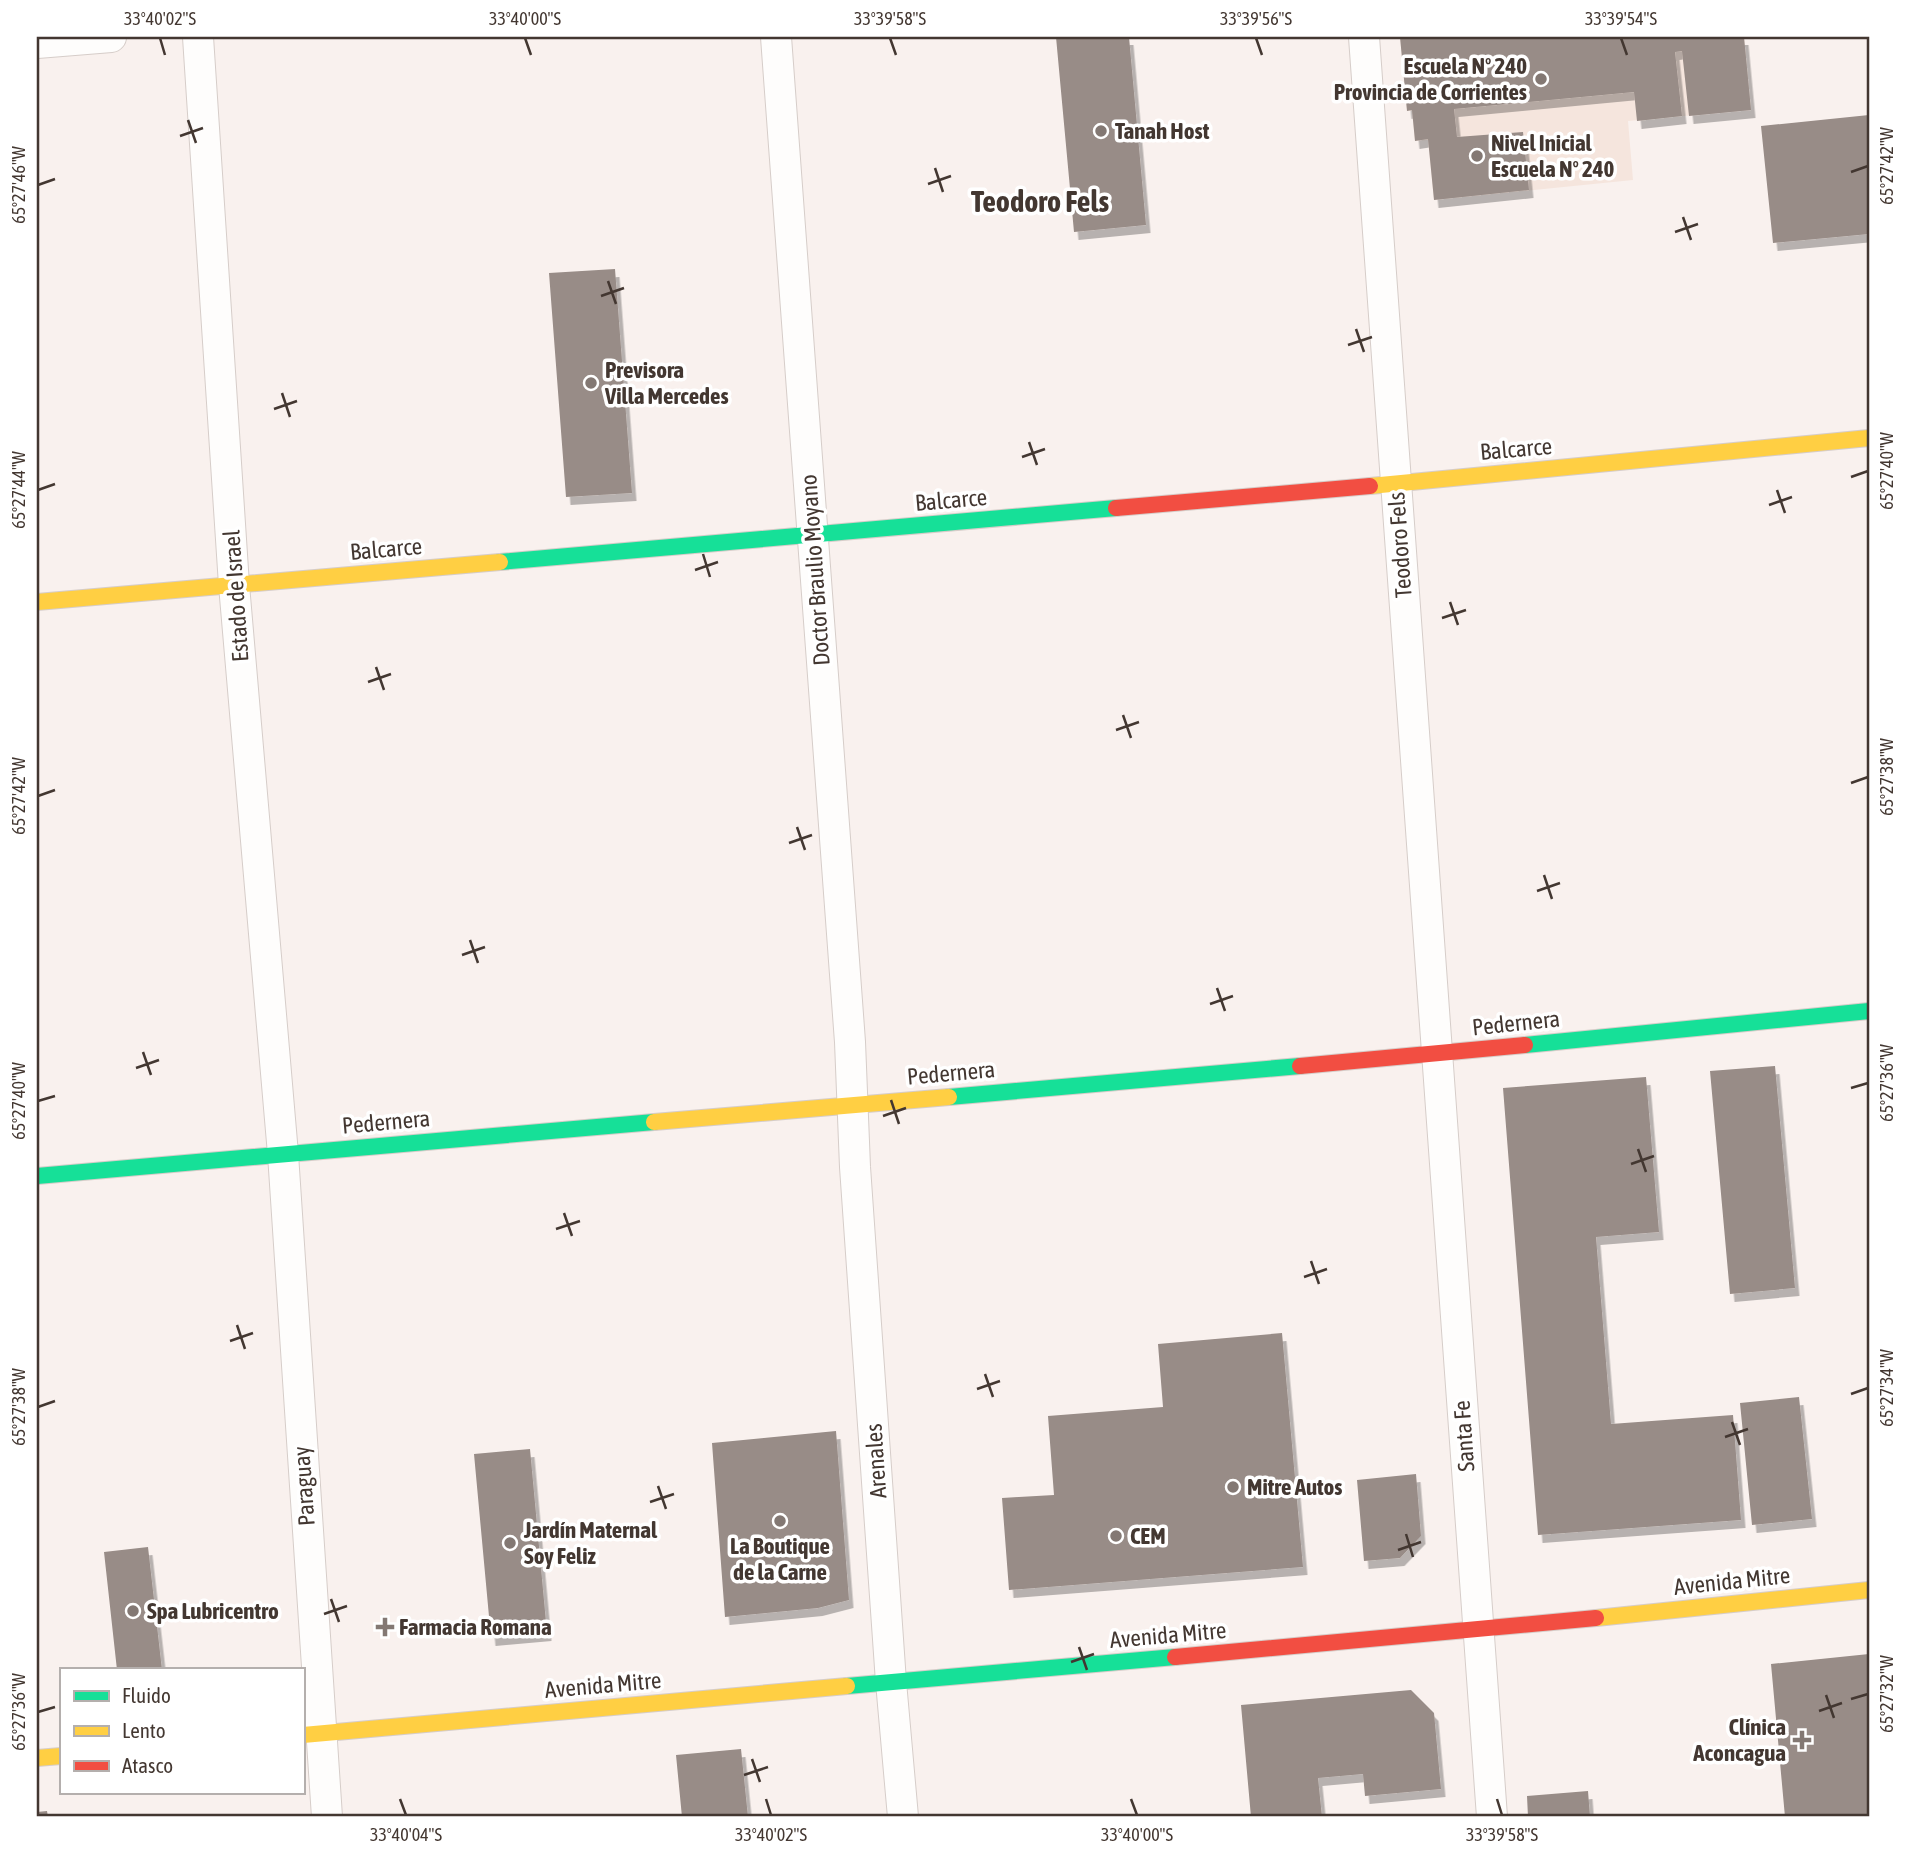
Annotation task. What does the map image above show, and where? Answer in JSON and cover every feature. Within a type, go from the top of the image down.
[{"type":"street","points":[[37,43],[111,37]]},
{"type":"street","name":"Estado de Israel","points":[[198,37],[234,585],[283,1154]]},
{"type":"street","name":"Doctor Braulio Moyano","points":[[776,37],[850,1042],[852,1104]]},
{"type":"street","name":"Teodoro Fels","points":[[1364,37],[1437,1054]]},
{"type":"street","name":"Balcarce","points":[[37,602],[1396,484],[1869,438]]},
{"type":"street","name":"Pedernera","points":[[37,1175],[1437,1054],[1869,1011]]},
{"type":"street","name":"Santa Fe","points":[[1437,1054],[1492,1817]]},
{"type":"street","name":"Arenales","points":[[852,1104],[891,1682],[903,1817]]},
{"type":"street","name":"Paraguay","points":[[283,1154],[312,1734],[327,1817]]},
{"type":"street","name":"Avenida Mitre","points":[[312,1734],[1478,1630],[1869,1590]]},
{"type":"street","points":[[37,1758],[60,1756]]},
{"type":"shaded area","points":[[1400,37],[1744,37],[1751,110],[1628,121],[1633,180],[1434,200],[1428,140],[1415,141],[1412,111],[1407,111]]},
{"type":"building","name":"Tanah Host","points":[[1056,37],[1129,37],[1146,225],[1074,232]]},
{"type":"building","name":"Escuela N° 240 Provincia de Corrientes","points":[[1400,37],[1744,37],[1751,110],[1689,116],[1682,51],[1675,52],[1682,116],[1637,121],[1634,92],[1454,109],[1457,137],[1523,132],[1529,190],[1434,200],[1428,139],[1415,141],[1412,110],[1407,111]]},
{"type":"building","points":[[1869,115],[1869,234],[1773,243],[1761,126]]},
{"type":"building","name":"Previsora Villa Mercedes","points":[[615,269],[632,493],[566,497],[549,273]]},
{"type":"building","points":[[1775,1066],[1795,1288],[1730,1294],[1710,1071]]},
{"type":"building","points":[[1646,1077],[1659,1232],[1596,1237],[1611,1424],[1733,1415],[1741,1520],[1538,1535],[1503,1088]]},
{"type":"building","points":[[1282,1333],[1303,1567],[1009,1590],[1002,1498],[1054,1495],[1048,1416],[1163,1407],[1158,1344]]},
{"type":"building","points":[[1799,1397],[1812,1519],[1752,1525],[1740,1403]]},
{"type":"building","name":"La Boutique de la Carne","points":[[836,1431],[849,1600],[818,1608],[725,1617],[712,1443]]},
{"type":"building","name":"Jardín Maternal Soy Feliz","points":[[530,1449],[547,1633],[491,1638],[474,1454]]},
{"type":"building","points":[[1416,1474],[1421,1536],[1400,1558],[1364,1561],[1357,1480]]},
{"type":"building","name":"Spa Lubricentro","points":[[148,1547],[162,1668],[117,1668],[104,1552]]},
{"type":"building","points":[[1869,1654],[1869,1817],[1785,1817],[1771,1664]]},
{"type":"building","points":[[1411,1690],[1434,1713],[1441,1789],[1365,1796],[1363,1774],[1318,1778],[1322,1817],[1251,1817],[1241,1705]]},
{"type":"building","points":[[741,1749],[748,1817],[682,1817],[676,1755]]},
{"type":"building","points":[[1588,1791],[1590,1817],[1528,1817],[1527,1796]]},
{"type":"building","points":[[47,1811],[48,1817],[37,1817],[37,1812]]},
{"type":"traffic: fast","points":[[500,562],[1116,508]]},
{"type":"traffic: fast","points":[[1525,1045],[1869,1011]]},
{"type":"traffic: fast","points":[[949,1097],[1300,1066]]},
{"type":"traffic: fast","points":[[37,1176],[654,1122]]},
{"type":"traffic: fast","points":[[847,1686],[1175,1657]]},
{"type":"traffic: slow","points":[[1370,486],[1869,438]]},
{"type":"traffic: slow","points":[[37,602],[500,562]]},
{"type":"traffic: slow","points":[[654,1122],[949,1097]]},
{"type":"traffic: slow","points":[[1596,1618],[1869,1590]]},
{"type":"traffic: slow","points":[[304,1735],[847,1686]]},
{"type":"traffic: slow","points":[[37,1758],[60,1756]]},
{"type":"traffic: jam","points":[[1116,508],[1370,486]]},
{"type":"traffic: jam","points":[[1300,1066],[1525,1045]]},
{"type":"traffic: jam","points":[[1175,1657],[1596,1618]]},
{"type":"place","name":"Escuela N° 240 Provincia de Corrientes","points":[[1541,79]]},
{"type":"place","name":"Tanah Host","points":[[1101,131]]},
{"type":"place","name":"Nivel Inicial Escuela N° 240","points":[[1477,156]]},
{"type":"place","name":"Previsora Villa Mercedes","points":[[591,383]]},
{"type":"place","name":"Mitre Autos","points":[[1233,1487]]},
{"type":"place","name":"La Boutique de la Carne","points":[[780,1521]]},
{"type":"place","name":"CEM","points":[[1116,1536]]},
{"type":"place","name":"Jardín Maternal Soy Feliz","points":[[510,1543]]},
{"type":"place","name":"Spa Lubricentro","points":[[133,1611]]},
{"type":"place","name":"Farmacia Romana","points":[[385,1627]]},
{"type":"place","name":"Clínica Aconcagua","points":[[1802,1740]]},
{"type":"district","name":"Teodoro Fels","points":[[1040,202]]}]
